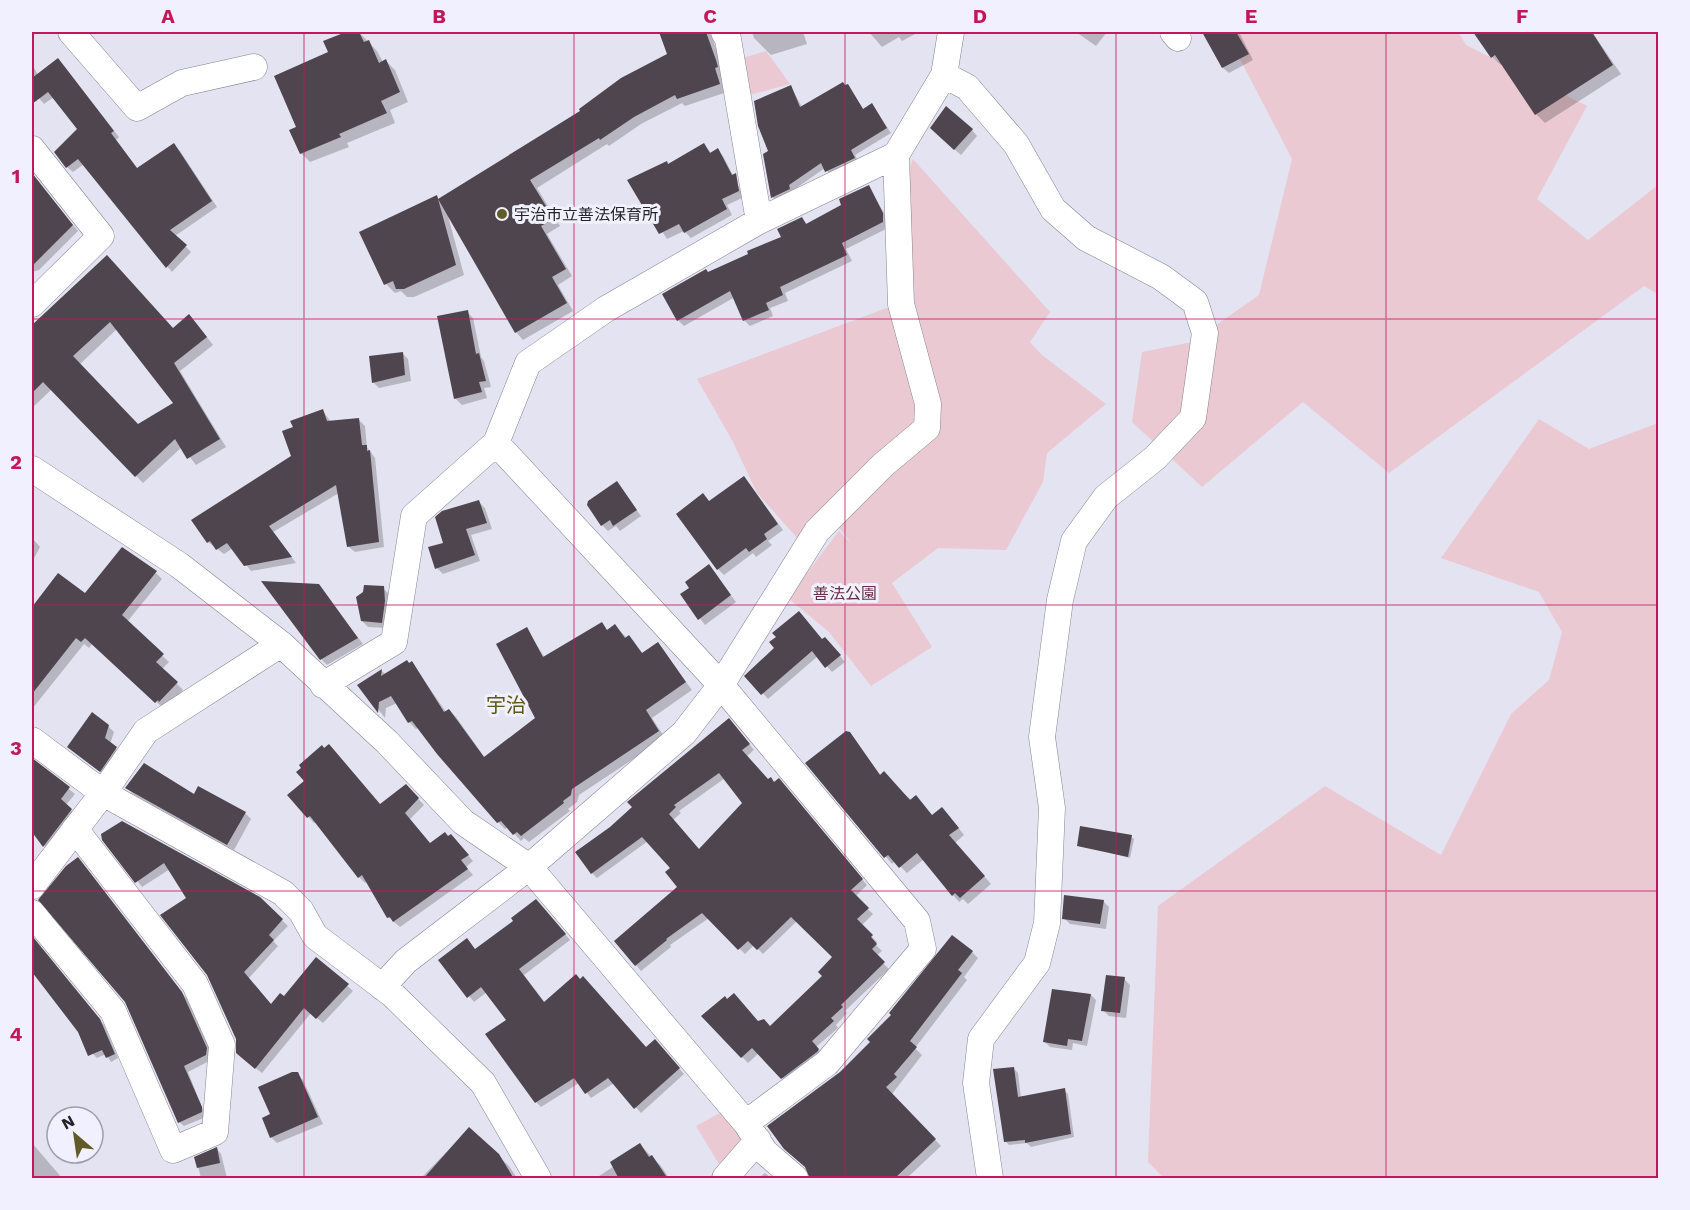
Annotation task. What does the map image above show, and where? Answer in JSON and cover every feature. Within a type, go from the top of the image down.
[{"type":"street","points":[[71,32],[136,108],[182,83],[254,67]]},
{"type":"street","points":[[724,32],[728,39],[759,221]]},
{"type":"street","points":[[382,987],[406,961],[530,867],[684,733],[721,685],[817,531],[883,465],[927,428],[928,404],[901,304],[896,156],[944,75],[951,32]]},
{"type":"street","points":[[944,75],[967,87],[1016,144],[1053,209],[1086,238],[1161,277],[1195,302],[1205,333],[1193,418],[1155,458],[1106,497],[1074,541],[1060,600],[1042,737],[1052,808],[1047,923],[1037,963],[981,1039],[976,1083],[990,1179]]},
{"type":"street","points":[[32,149],[101,236],[32,304]]},
{"type":"street","points":[[323,685],[394,642],[414,516],[496,443],[528,363],[606,309],[759,221],[896,156]]},
{"type":"street","points":[[496,443],[721,685],[917,921],[923,949],[827,1063],[752,1132],[725,1179]]},
{"type":"street","points":[[32,469],[179,565],[281,644],[387,742],[463,822],[530,867],[752,1132],[765,1152],[795,1179]]},
{"type":"street","points":[[32,886],[103,793],[146,731],[172,712],[281,644]]},
{"type":"street","points":[[32,740],[103,793],[283,893],[301,911],[315,936],[382,987],[483,1083],[537,1179]]},
{"type":"street","points":[[32,913],[113,1011],[173,1150],[215,1132],[222,1045],[195,984],[75,829]]},
{"type":"green space","points":[[1233,32],[1458,32],[1466,45],[1587,106],[1537,199],[1588,240],[1658,185],[1658,294],[1644,286],[1389,473],[1303,402],[1202,487],[1132,422],[1142,352],[1192,342],[1259,295],[1292,159],[1229,38]]},
{"type":"green space","points":[[766,51],[790,84],[746,96],[743,58]]},
{"type":"green space","name":"善法公園","points":[[913,159],[1050,312],[1030,342],[1042,355],[1106,404],[1047,453],[1043,482],[1006,550],[938,548],[892,583],[932,647],[871,686],[829,632],[788,598],[839,531],[852,544],[835,523],[927,437],[910,302],[906,177]]},
{"type":"green space","points":[[892,306],[921,412],[918,429],[799,540],[757,493],[732,440],[697,379]]},
{"type":"green space","points":[[1539,419],[1589,449],[1658,423],[1658,1178],[1164,1178],[1148,1162],[1158,906],[1325,786],[1441,855],[1511,714],[1549,680],[1562,632],[1539,592],[1441,558]]},
{"type":"green space","points":[[729,1108],[745,1138],[722,1169],[696,1126]]},
{"type":"building","points":[[346,32],[359,32],[364,42],[369,40],[379,63],[386,59],[400,92],[381,101],[387,113],[339,134],[341,137],[300,154],[289,130],[296,127],[274,76],[328,52],[323,41]]},
{"type":"building","points":[[659,32],[706,32],[718,67],[715,68],[720,84],[677,99],[675,95],[530,180],[554,219],[541,226],[566,269],[552,277],[567,303],[515,333],[438,199],[580,111],[579,109],[621,78],[667,54]]},
{"type":"building","points":[[1202,32],[1236,32],[1249,54],[1222,68]]},
{"type":"building","points":[[1473,32],[1592,32],[1613,65],[1535,115],[1495,55],[1491,58]]},
{"type":"building","points":[[58,58],[114,131],[111,133],[137,168],[174,143],[212,201],[170,230],[187,245],[166,268],[78,159],[66,168],[54,152],[77,129],[48,92],[32,104],[32,78]]},
{"type":"building","points":[[843,82],[845,85],[848,84],[863,109],[872,103],[887,128],[851,150],[855,158],[825,172],[821,163],[789,185],[790,189],[771,198],[763,154],[768,151],[758,126],[754,101],[791,85],[800,107]]},
{"type":"building","points":[[946,106],[973,129],[954,150],[930,128]]},
{"type":"building","points":[[704,143],[710,153],[718,148],[732,175],[736,173],[739,191],[722,199],[727,209],[684,233],[679,224],[659,234],[627,180],[667,161],[668,164]]},
{"type":"building","points":[[32,173],[73,225],[32,266]]},
{"type":"building","points":[[869,185],[883,213],[883,222],[842,243],[847,255],[780,287],[783,295],[766,303],[769,310],[743,321],[730,291],[677,321],[662,294],[706,269],[708,272],[748,254],[747,251],[781,237],[777,229],[802,217],[806,224],[841,205],[839,199]]},
{"type":"building","points":[[437,195],[456,265],[404,289],[396,289],[393,281],[384,285],[359,232]]},
{"type":"building","points":[[107,255],[173,328],[189,314],[207,337],[174,363],[220,439],[187,459],[175,439],[135,477],[43,382],[32,393],[32,325]],"holes":[[[110,322],[173,403],[138,424],[73,356]]]},
{"type":"building","points":[[468,310],[476,354],[479,353],[486,381],[479,382],[482,392],[454,399],[437,316]]},
{"type":"building","points":[[403,352],[405,375],[372,383],[369,356]]},
{"type":"building","points":[[323,409],[327,421],[359,418],[362,445],[367,445],[367,451],[370,450],[379,542],[347,547],[336,485],[269,526],[292,557],[244,566],[227,543],[216,550],[210,541],[207,543],[191,520],[291,456],[282,431],[293,427],[290,421]]},
{"type":"building","points":[[744,476],[778,524],[764,534],[767,539],[749,552],[746,548],[717,570],[676,514],[703,493],[709,501]]},
{"type":"building","points":[[617,481],[637,510],[613,526],[610,520],[601,526],[587,505],[588,501]]},
{"type":"building","points":[[479,500],[487,523],[466,529],[475,555],[435,569],[428,547],[443,543],[435,517],[442,511]]},
{"type":"building","points":[[122,547],[157,571],[122,615],[164,654],[156,662],[178,682],[159,702],[158,700],[155,703],[85,638],[81,642],[76,638],[32,694],[32,607],[58,573],[85,593]]},
{"type":"building","points":[[709,564],[731,595],[698,620],[680,594],[689,588],[685,582]]},
{"type":"building","points":[[261,581],[319,584],[358,638],[320,660]]},
{"type":"building","points":[[364,585],[384,586],[385,601],[382,623],[361,621],[356,597],[363,592]]},
{"type":"building","points":[[799,611],[822,639],[825,637],[841,655],[825,668],[812,651],[761,695],[744,676],[774,648],[769,642],[776,637],[772,633]]},
{"type":"building","points":[[602,622],[607,630],[615,624],[625,638],[629,635],[642,653],[658,642],[686,682],[646,710],[659,731],[572,789],[571,795],[563,801],[564,803],[521,836],[517,832],[513,835],[501,821],[497,823],[437,754],[412,721],[408,723],[391,696],[379,702],[378,713],[357,685],[382,669],[381,676],[407,660],[409,663],[412,661],[444,712],[449,709],[484,757],[535,718],[496,644],[527,627],[543,657]]},
{"type":"building","points":[[92,712],[109,725],[105,738],[117,747],[100,772],[67,747]]},
{"type":"building","points":[[729,718],[750,744],[742,750],[768,779],[771,777],[774,782],[779,778],[863,879],[851,890],[869,908],[857,919],[873,935],[871,937],[877,944],[872,949],[885,962],[841,1005],[843,1007],[831,1018],[834,1021],[812,1041],[819,1049],[817,1052],[781,1079],[752,1048],[741,1058],[701,1016],[725,996],[727,999],[734,993],[758,1021],[764,1019],[770,1026],[822,976],[818,972],[832,957],[791,917],[757,950],[748,941],[738,950],[702,913],[666,939],[635,966],[614,941],[677,887],[665,872],[670,868],[642,837],[591,874],[575,852],[610,827],[632,807],[627,802]],"holes":[[[719,773],[742,803],[699,849],[669,814],[676,807],[674,805]]]},
{"type":"building","points":[[846,731],[850,732],[880,775],[884,771],[910,800],[916,795],[932,815],[942,807],[959,828],[949,835],[985,876],[960,898],[955,893],[952,896],[917,853],[899,868],[888,855],[884,858],[805,763]]},
{"type":"building","points":[[329,744],[380,804],[406,784],[419,798],[405,813],[430,843],[445,832],[448,836],[451,834],[469,855],[461,860],[468,869],[393,922],[390,917],[387,918],[362,875],[358,878],[310,816],[307,818],[287,795],[304,781],[296,772],[301,768],[299,765],[322,745],[324,748]]},
{"type":"building","points":[[32,758],[70,787],[61,799],[72,809],[43,847],[32,832]]},
{"type":"building","points":[[144,763],[194,794],[198,786],[246,812],[227,845],[125,788]]},
{"type":"building","points":[[122,821],[260,897],[283,919],[269,935],[274,940],[244,972],[271,1004],[280,993],[284,996],[316,957],[349,984],[316,1019],[304,1008],[255,1069],[236,1053],[236,1039],[207,975],[160,915],[186,898],[164,863],[135,883],[102,840],[101,834]]},
{"type":"building","points":[[1080,826],[1132,835],[1128,857],[1077,846]]},
{"type":"building","points":[[78,857],[182,992],[207,1048],[206,1055],[184,1066],[202,1107],[202,1112],[178,1123],[125,1002],[38,900],[66,866]]},
{"type":"building","points":[[1064,895],[1104,900],[1100,924],[1062,919]]},
{"type":"building","points":[[536,899],[566,934],[519,969],[544,1002],[576,974],[580,979],[583,976],[646,1047],[655,1039],[680,1068],[634,1109],[608,1078],[585,1094],[574,1078],[535,1103],[485,1034],[506,1020],[481,987],[467,998],[438,960],[467,938],[475,949],[513,921],[511,918]]},
{"type":"building","points":[[952,935],[973,951],[958,970],[962,973],[910,1041],[917,1047],[894,1074],[897,1077],[886,1087],[936,1139],[894,1179],[810,1179],[805,1167],[784,1149],[767,1126],[840,1072],[870,1042],[867,1039],[891,1015],[889,1013]]},
{"type":"building","points":[[32,936],[100,1019],[115,1054],[106,1058],[102,1050],[88,1056],[78,1032],[32,972]]},
{"type":"building","points":[[1106,975],[1125,977],[1120,1013],[1101,1011]]},
{"type":"building","points":[[1052,989],[1091,994],[1082,1041],[1068,1039],[1067,1046],[1043,1042]]},
{"type":"building","points":[[1014,1067],[1018,1097],[1065,1088],[1071,1134],[1025,1143],[1025,1140],[1004,1142],[993,1069]]},
{"type":"building","points":[[292,1072],[298,1072],[318,1117],[270,1138],[262,1118],[270,1114],[258,1087]]},
{"type":"building","points":[[469,1127],[499,1154],[514,1179],[423,1179]]},
{"type":"building","points":[[640,1143],[649,1157],[652,1155],[668,1179],[619,1179],[610,1162]]},
{"type":"building","points":[[217,1147],[220,1163],[197,1168],[194,1157]]},
{"type":"place","name":"宇治市立善法保育所","points":[[502,214]]},
{"type":"district","name":"宇治","points":[[506,705]]}]
